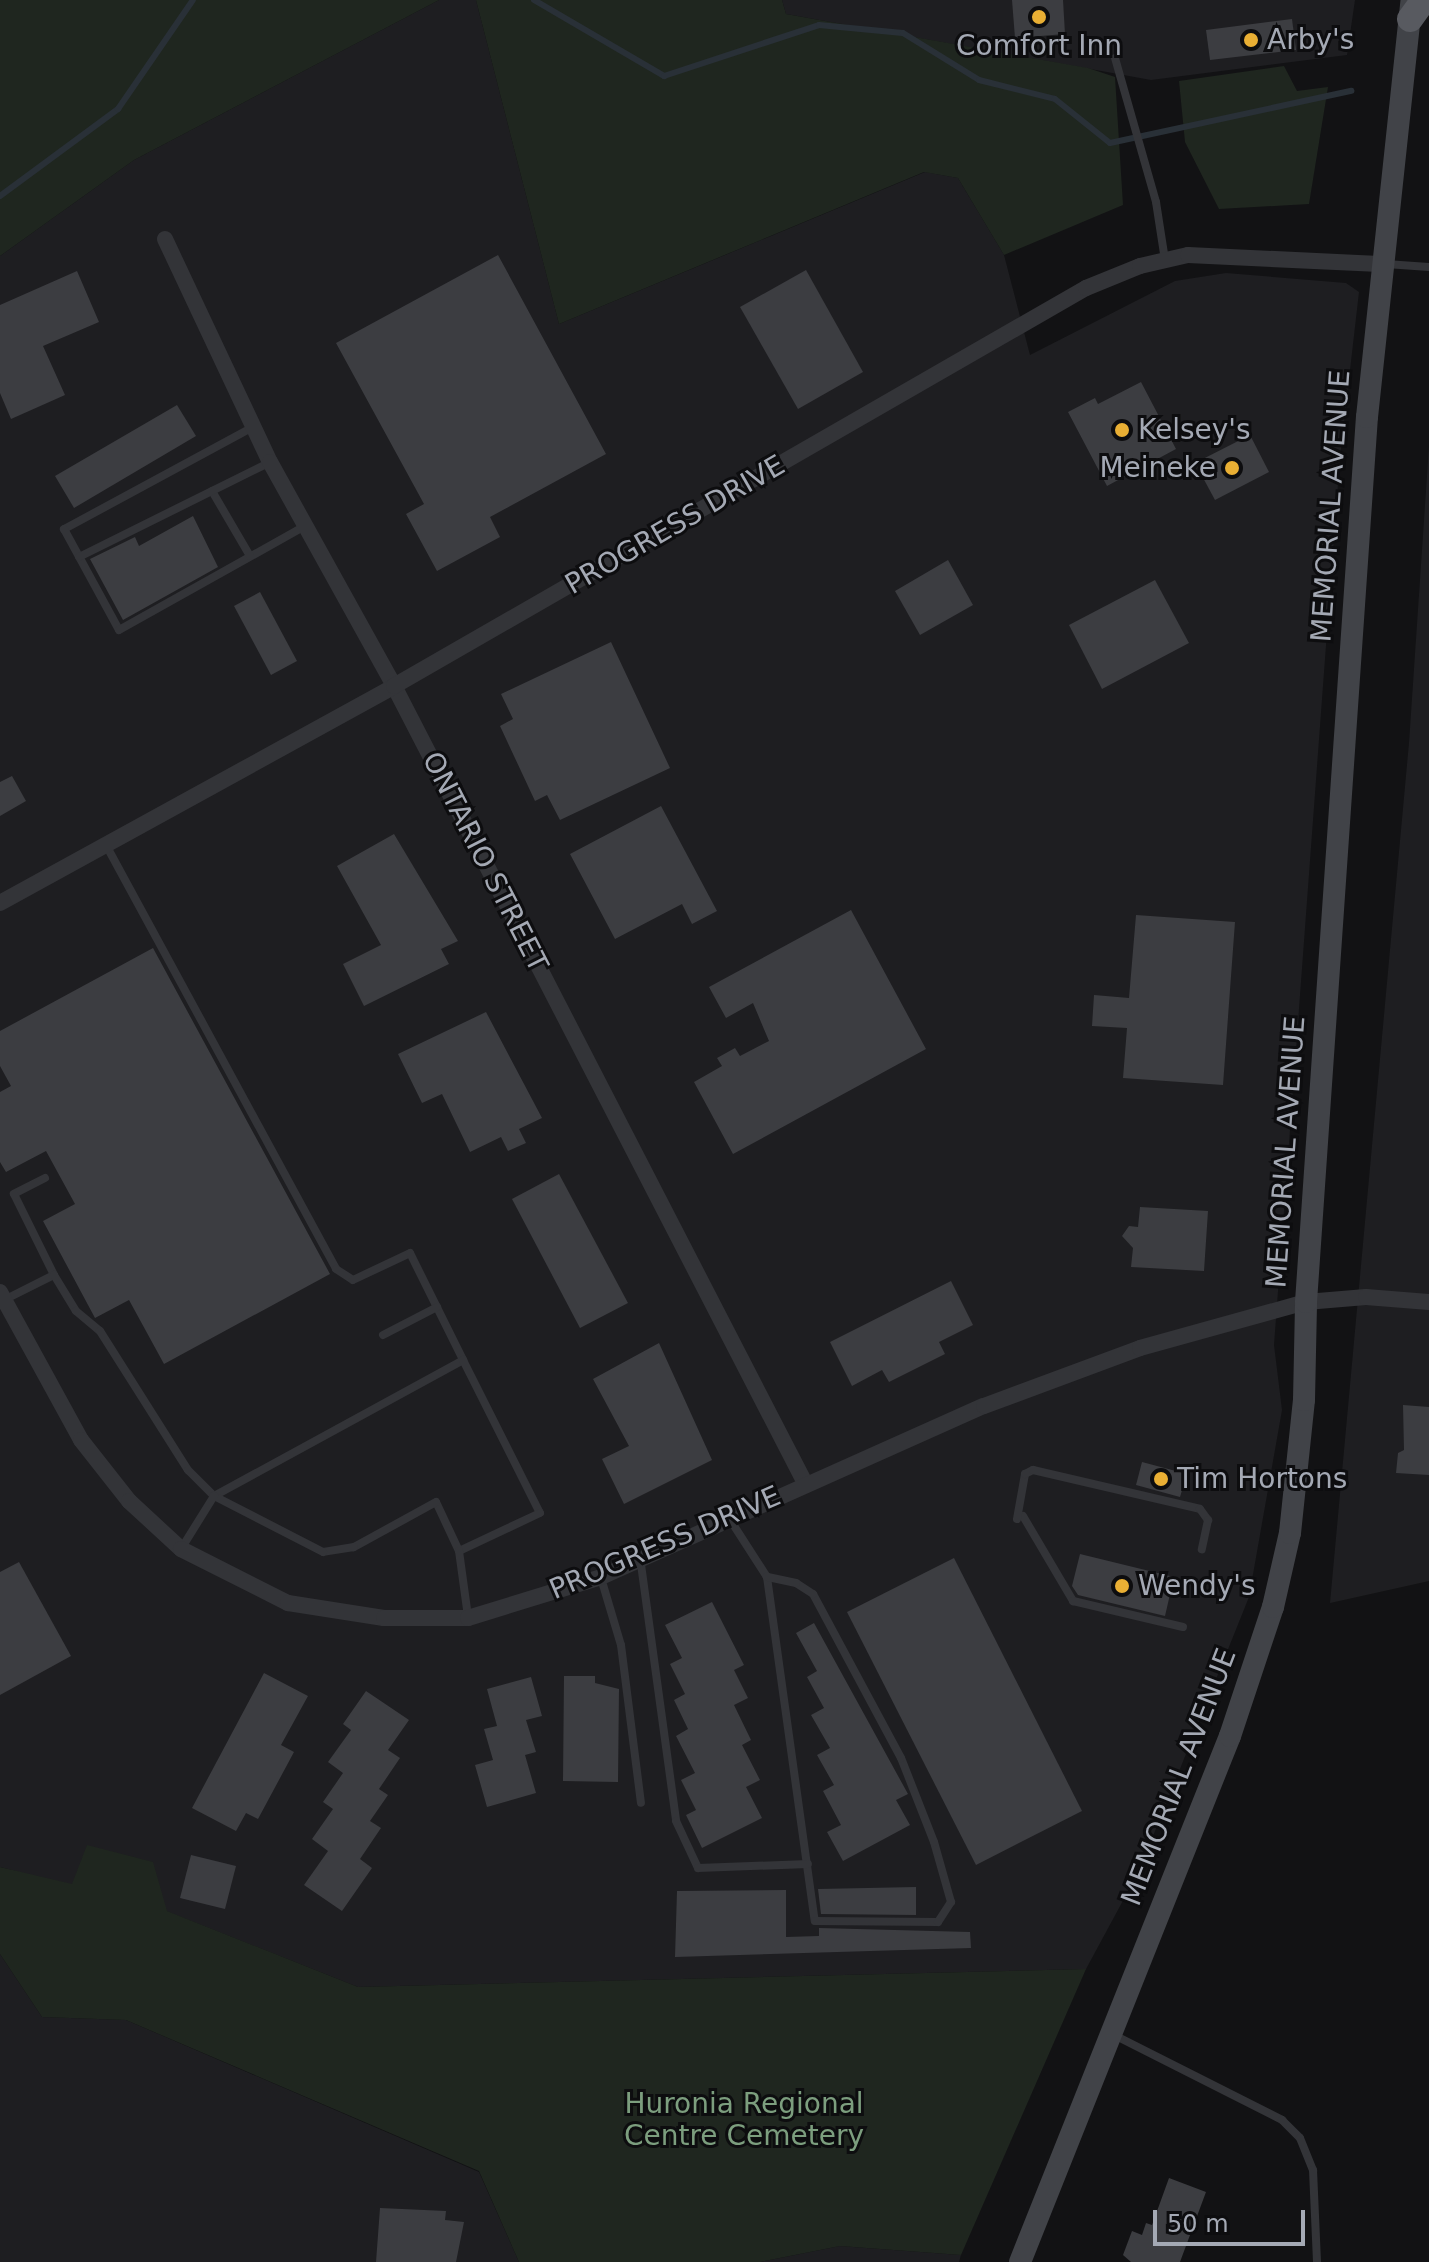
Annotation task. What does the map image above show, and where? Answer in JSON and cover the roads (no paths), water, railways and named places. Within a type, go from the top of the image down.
[{"type":"main road","name":"MEMORIAL AVENUE","points":[[1020,2262],[1230,1736],[1273,1607],[1296,1487],[1306,1302],[1380,264],[1415,6]]},
{"type":"street","name":"ONTARIO STREET","points":[[165,239],[270,462],[394,686],[806,1485]]},
{"type":"street","name":"PROGRESS DRIVE","points":[[0,903],[394,686],[1086,288],[1165,260],[1217,253],[1380,264]]},
{"type":"street","name":"PROGRESS DRIVE","points":[[2,1296],[81,1440],[129,1501],[181,1549],[288,1603],[384,1618],[468,1618],[601,1577],[640,1556],[984,1406],[1125,1353],[1306,1302],[1366,1297],[1429,1302]]},
{"type":"lane","points":[[1115,58],[1156,202],[1165,260]]},
{"type":"lane","points":[[1380,264],[1429,267]]},
{"type":"lane","points":[[253,427],[64,529],[119,630],[305,525]]},
{"type":"lane","points":[[79,557],[270,462]]},
{"type":"lane","points":[[212,491],[250,556]]},
{"type":"lane","points":[[106,845],[336,1269],[353,1280],[410,1253],[540,1513],[459,1551]]},
{"type":"lane","points":[[45,1178],[14,1194],[54,1275],[76,1311],[100,1331],[188,1470],[214,1496],[323,1552],[354,1547],[436,1502],[459,1551],[468,1618]]},
{"type":"lane","points":[[2,1296],[54,1275]]},
{"type":"lane","points":[[383,1335],[437,1307]]},
{"type":"lane","points":[[181,1549],[214,1496],[463,1360]]},
{"type":"lane","points":[[1183,1627],[1073,1601],[1020,1518],[1025,1474],[1033,1470],[1200,1509],[1208,1520],[1202,1549]]},
{"type":"lane","points":[[729,1517],[767,1577],[815,1921],[938,1922],[948,1913],[951,1902],[917,1794],[824,1610],[796,1583],[767,1577]]},
{"type":"lane","points":[[640,1556],[676,1821],[698,1868],[808,1864]]},
{"type":"lane","points":[[601,1577],[621,1645],[641,1803]]},
{"type":"lane","points":[[1111,2033],[1282,2120],[1300,2138],[1313,2170],[1317,2262]]},
{"type":"waterway","points":[[0,196],[118,109],[193,0]]},
{"type":"waterway","points":[[534,0],[664,76],[819,25],[903,33],[979,80],[1055,99],[1110,143],[1351,91]]},
{"type":"place","name":"Comfort Inn","points":[[1039,17]]},
{"type":"place","name":"Arby's","points":[[1251,40]]},
{"type":"place","name":"Kelsey's","points":[[1122,430]]},
{"type":"place","name":"Meineke","points":[[1232,468]]},
{"type":"place","name":"Tim Hortons","points":[[1161,1479]]},
{"type":"place","name":"Wendy's","points":[[1122,1586]]},
{"type":"park label","name":"Huronia Regional Centre Cemetery","points":[[744,2120]]}]
